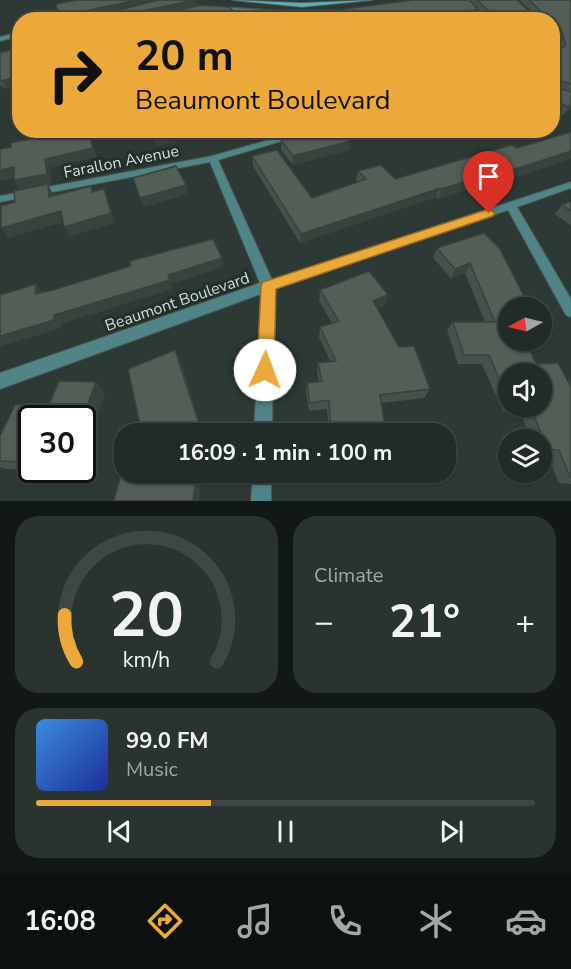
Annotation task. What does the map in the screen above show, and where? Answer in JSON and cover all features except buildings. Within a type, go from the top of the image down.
[{"type":"main road","points":[[234,0],[302,5],[371,0]]},
{"type":"street","name":"Farallon Avenue","points":[[0,199],[213,159],[287,138]]},
{"type":"street","points":[[213,159],[268,286],[263,423]]},
{"type":"street","name":"Beaumont Boulevard","points":[[0,381],[268,286],[571,185]]},
{"type":"street","points":[[511,206],[571,311]]},
{"type":"street","points":[[261,501],[262,483]]},
{"type":"lane","points":[[466,0],[478,12]]},
{"type":"lane","points":[[212,8],[273,12],[340,12]]},
{"type":"route","points":[[265,370],[268,286],[489,213]]}]
